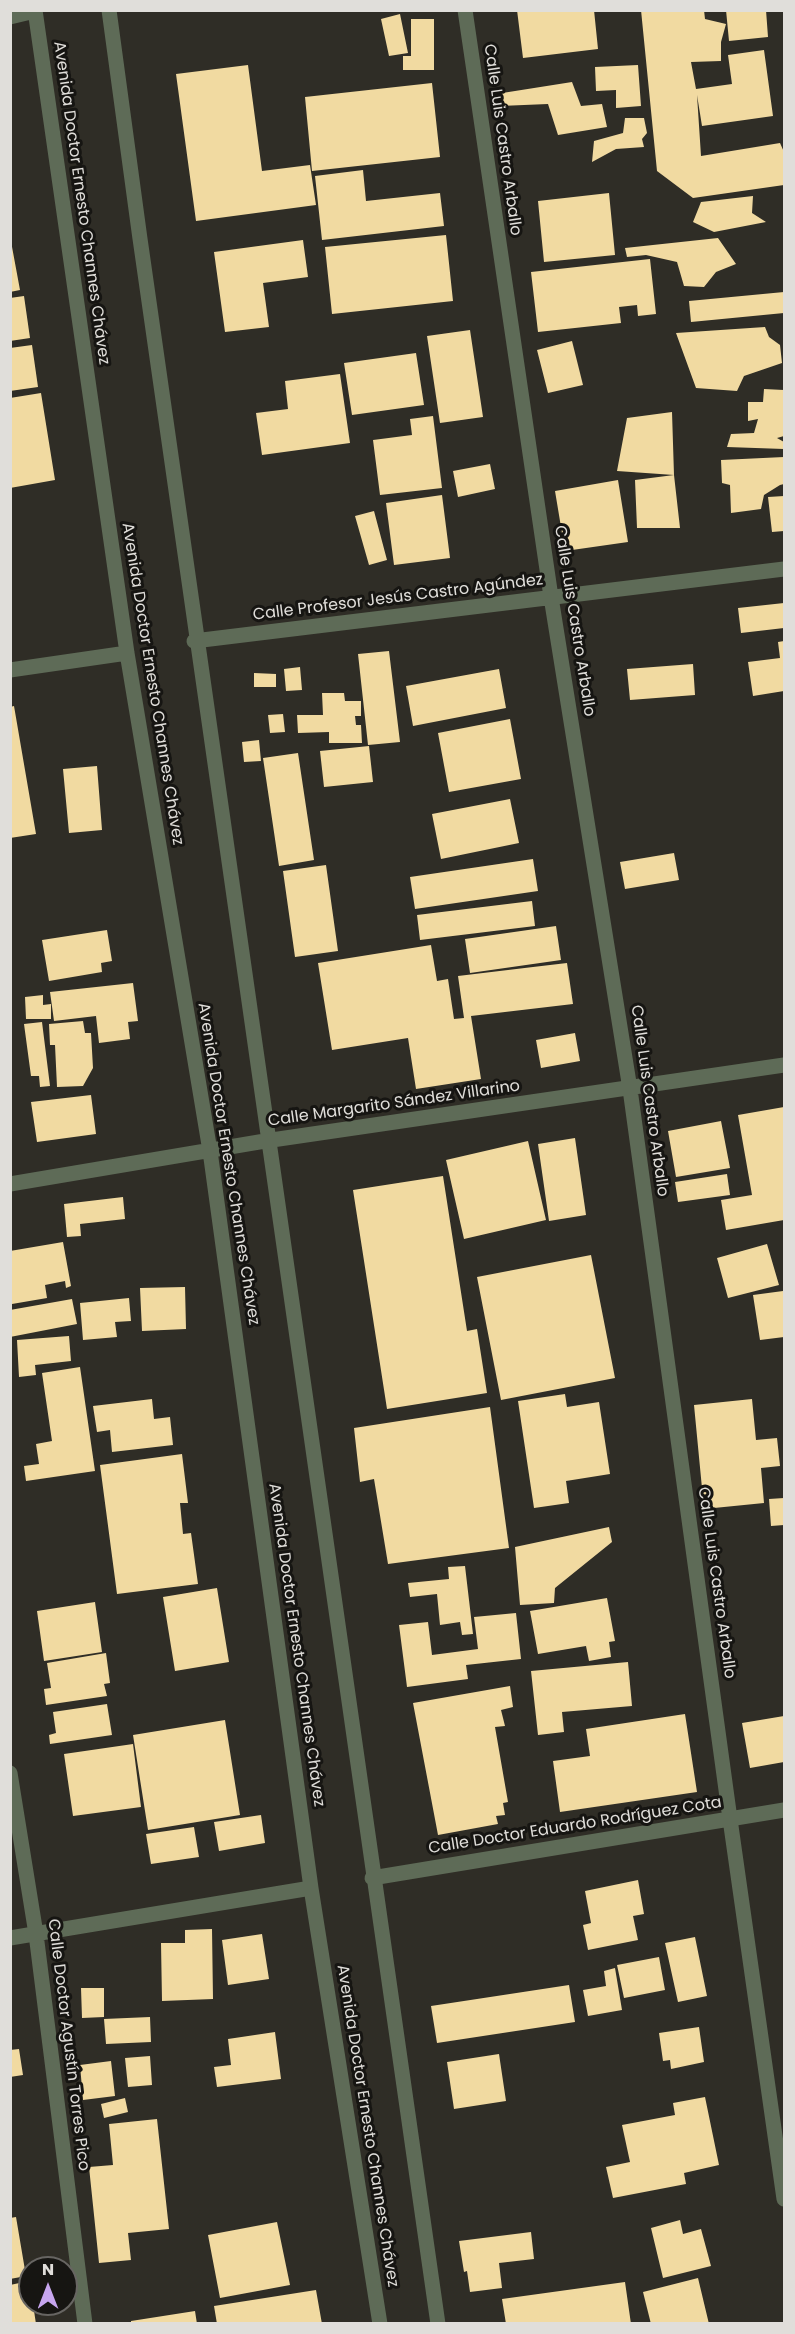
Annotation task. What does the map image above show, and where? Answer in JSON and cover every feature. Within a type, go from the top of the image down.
[{"type":"street","points":[[109,10],[194,641],[265,1141],[438,2324]]},
{"type":"street","name":"Calle Luis Castro Arballo","points":[[465,10],[551,597],[630,1089],[784,2199]]},
{"type":"street","points":[[10,17],[35,11]]},
{"type":"street","name":"Avenida Doctor Ernesto Channes Chávez","points":[[35,11],[126,653],[210,1151],[311,1888],[380,2324]]},
{"type":"street","name":"Calle Profesor Jesús Castro Agúndez","points":[[194,641],[784,569]]},
{"type":"street","points":[[10,670],[126,653]]},
{"type":"street","name":"Calle Margarito Sández Villarino","points":[[10,1184],[265,1141],[784,1065]]},
{"type":"street","name":"Calle Doctor Agustín Torres Pico","points":[[10,1773],[36,1934],[85,2324]]},
{"type":"street","name":"Calle Doctor Eduardo Rodríguez Cota","points":[[372,1878],[784,1810]]},
{"type":"street","points":[[10,1938],[311,1888]]},
{"type":"building","points":[[517,10],[594,10],[598,49],[523,58]]},
{"type":"building","points":[[641,10],[704,10],[705,19],[726,24],[721,42],[721,61],[691,62],[696,89],[732,84],[728,55],[764,50],[773,116],[702,126],[697,95],[701,156],[780,143],[784,152],[784,185],[693,198],[657,171]]},
{"type":"building","points":[[726,10],[766,10],[768,37],[729,41]]},
{"type":"building","points":[[400,14],[408,53],[389,56],[381,19]]},
{"type":"building","points":[[411,19],[434,19],[434,70],[403,70],[403,56],[411,56]]},
{"type":"building","points":[[248,65],[262,171],[310,165],[316,205],[196,221],[176,74]]},
{"type":"building","points":[[638,65],[641,106],[616,108],[616,90],[596,91],[595,67]]},
{"type":"building","points":[[572,82],[581,106],[602,104],[607,127],[558,135],[548,104],[500,106],[496,94]]},
{"type":"building","points":[[432,83],[440,157],[312,171],[305,97]]},
{"type":"building","points":[[625,118],[644,118],[647,133],[642,139],[644,147],[616,149],[592,162],[594,141],[623,133]]},
{"type":"building","points":[[363,170],[366,201],[440,193],[444,226],[322,240],[315,176]]},
{"type":"building","points":[[609,193],[615,255],[544,262],[538,201]]},
{"type":"building","points":[[753,196],[752,213],[766,222],[714,232],[693,222],[701,202]]},
{"type":"building","points":[[446,235],[453,301],[332,314],[325,247]]},
{"type":"building","points":[[10,236],[20,290],[10,292]]},
{"type":"building","points":[[718,238],[736,264],[716,272],[704,287],[684,286],[677,262],[646,255],[627,257],[625,248]]},
{"type":"building","points":[[303,240],[308,277],[263,283],[269,327],[225,332],[214,252]]},
{"type":"building","points":[[650,259],[656,314],[638,316],[637,305],[619,307],[621,323],[538,332],[531,272]]},
{"type":"building","points":[[784,292],[784,313],[691,322],[689,301]]},
{"type":"building","points":[[24,296],[30,338],[10,341],[10,298]]},
{"type":"building","points":[[765,327],[769,337],[780,345],[782,363],[744,376],[737,391],[696,388],[676,333]]},
{"type":"building","points":[[470,330],[483,417],[440,423],[427,336]]},
{"type":"building","points":[[572,341],[583,385],[548,393],[537,350]]},
{"type":"building","points":[[32,345],[38,387],[10,391],[10,348]]},
{"type":"building","points":[[416,353],[424,405],[352,415],[344,363]]},
{"type":"building","points":[[340,374],[350,443],[262,455],[256,413],[288,409],[285,381]]},
{"type":"building","points":[[764,389],[784,390],[784,436],[777,438],[784,442],[784,449],[727,447],[731,434],[754,433],[758,419],[748,421],[748,402],[763,402]]},
{"type":"building","points":[[41,393],[55,480],[10,488],[10,398]]},
{"type":"building","points":[[672,412],[674,475],[617,471],[627,418]]},
{"type":"building","points":[[433,416],[442,488],[380,495],[373,440],[412,435],[410,419]]},
{"type":"building","points":[[784,457],[784,484],[764,495],[761,509],[731,513],[730,485],[722,483],[721,460]]},
{"type":"building","points":[[490,464],[495,489],[458,497],[453,471]]},
{"type":"building","points":[[674,475],[680,528],[637,528],[635,480]]},
{"type":"building","points":[[618,480],[628,542],[565,551],[555,491]]},
{"type":"building","points":[[442,495],[450,558],[394,565],[386,503]]},
{"type":"building","points":[[784,496],[784,531],[772,532],[768,497]]},
{"type":"building","points":[[374,511],[387,560],[369,565],[355,516]]},
{"type":"building","points":[[784,603],[784,628],[741,633],[738,608]]},
{"type":"building","points":[[784,641],[784,691],[753,696],[748,662],[780,658],[778,642]]},
{"type":"building","points":[[389,651],[400,742],[368,745],[358,654]]},
{"type":"building","points":[[693,664],[695,695],[630,700],[627,669]]},
{"type":"building","points":[[300,667],[302,690],[286,691],[284,669]]},
{"type":"building","points":[[499,669],[506,708],[413,726],[406,686]]},
{"type":"building","points":[[254,673],[276,674],[276,687],[254,687]]},
{"type":"building","points":[[322,693],[344,693],[345,701],[361,701],[361,716],[355,716],[356,725],[361,725],[362,743],[329,743],[329,732],[298,733],[297,715],[323,715]]},
{"type":"building","points":[[14,706],[36,834],[10,838],[10,707]]},
{"type":"building","points":[[283,714],[285,732],[270,733],[268,715]]},
{"type":"building","points":[[510,719],[521,779],[449,792],[438,733]]},
{"type":"building","points":[[259,740],[261,761],[244,762],[242,742]]},
{"type":"building","points":[[369,746],[373,782],[324,787],[320,751]]},
{"type":"building","points":[[298,753],[314,860],[279,866],[263,758]]},
{"type":"building","points":[[97,766],[102,830],[69,833],[63,769]]},
{"type":"building","points":[[510,799],[519,843],[441,859],[432,814]]},
{"type":"building","points":[[674,853],[679,880],[625,889],[620,862]]},
{"type":"building","points":[[533,859],[538,891],[415,909],[410,877]]},
{"type":"building","points":[[326,865],[338,951],[295,957],[283,871]]},
{"type":"building","points":[[532,901],[535,926],[420,940],[417,915]]},
{"type":"building","points":[[556,926],[561,960],[470,973],[465,939]]},
{"type":"building","points":[[107,930],[112,961],[101,963],[102,972],[49,981],[42,940]]},
{"type":"building","points":[[431,945],[437,981],[448,979],[454,1019],[464,1018],[458,976],[567,963],[573,1004],[471,1016],[481,1079],[416,1089],[408,1038],[332,1050],[318,963]]},
{"type":"building","points":[[133,983],[138,1021],[128,1022],[130,1039],[99,1043],[96,1016],[54,1021],[50,992]]},
{"type":"building","points":[[43,995],[43,1005],[51,1004],[51,1019],[26,1019],[25,997]]},
{"type":"building","points":[[83,1021],[85,1033],[91,1033],[93,1068],[83,1086],[57,1087],[55,1045],[50,1045],[49,1024]]},
{"type":"building","points":[[42,1022],[50,1086],[40,1087],[39,1076],[31,1076],[24,1024]]},
{"type":"building","points":[[575,1033],[580,1061],[541,1068],[536,1040]]},
{"type":"building","points":[[91,1095],[96,1134],[37,1142],[31,1102]]},
{"type":"building","points":[[784,1107],[784,1220],[726,1230],[721,1200],[752,1195],[738,1115]]},
{"type":"building","points":[[721,1121],[730,1168],[676,1177],[668,1131]]},
{"type":"building","points":[[575,1138],[586,1215],[549,1221],[538,1144]]},
{"type":"building","points":[[528,1141],[546,1220],[464,1239],[446,1160]]},
{"type":"building","points":[[727,1174],[730,1195],[678,1202],[675,1182]]},
{"type":"building","points":[[443,1176],[467,1331],[477,1329],[487,1393],[387,1409],[353,1190]]},
{"type":"building","points":[[123,1197],[125,1219],[80,1224],[81,1236],[67,1237],[64,1204]]},
{"type":"building","points":[[63,1242],[71,1286],[66,1288],[65,1281],[45,1285],[47,1298],[12,1304],[10,1251]]},
{"type":"building","points":[[767,1244],[779,1285],[728,1298],[717,1258]]},
{"type":"building","points":[[591,1255],[615,1378],[501,1400],[477,1277]]},
{"type":"building","points":[[185,1287],[186,1329],[142,1331],[140,1288]]},
{"type":"building","points":[[783,1291],[784,1337],[760,1340],[753,1295]]},
{"type":"building","points":[[129,1298],[131,1321],[115,1322],[117,1337],[83,1340],[80,1303]]},
{"type":"building","points":[[72,1299],[77,1324],[10,1337],[10,1310]]},
{"type":"building","points":[[69,1336],[71,1361],[35,1365],[36,1375],[19,1377],[17,1340]]},
{"type":"building","points":[[80,1367],[95,1471],[26,1481],[24,1466],[39,1464],[36,1444],[52,1441],[42,1373]]},
{"type":"building","points":[[565,1394],[567,1407],[599,1402],[610,1474],[566,1481],[569,1503],[534,1508],[518,1401]]},
{"type":"building","points":[[152,1399],[154,1419],[170,1417],[173,1445],[112,1452],[110,1430],[97,1432],[93,1406]]},
{"type":"building","points":[[752,1399],[756,1440],[777,1438],[780,1466],[761,1468],[764,1503],[704,1509],[694,1405]]},
{"type":"building","points":[[490,1407],[509,1548],[388,1564],[374,1479],[360,1482],[354,1428]]},
{"type":"building","points":[[182,1454],[188,1503],[180,1503],[183,1534],[191,1533],[198,1584],[117,1594],[100,1465]]},
{"type":"building","points":[[784,1498],[784,1525],[771,1526],[769,1499]]},
{"type":"building","points":[[609,1527],[612,1542],[555,1588],[554,1603],[520,1605],[515,1547]]},
{"type":"building","points":[[465,1566],[473,1634],[462,1635],[460,1622],[440,1625],[437,1594],[410,1597],[408,1583],[449,1579],[448,1567]]},
{"type":"building","points":[[217,1588],[229,1662],[175,1671],[163,1597]]},
{"type":"building","points":[[607,1598],[615,1641],[609,1642],[611,1657],[589,1661],[586,1646],[538,1654],[530,1611]]},
{"type":"building","points":[[95,1602],[102,1652],[44,1661],[37,1611]]},
{"type":"building","points":[[516,1613],[521,1659],[466,1665],[468,1679],[407,1687],[399,1625],[428,1622],[432,1655],[478,1649],[474,1617]]},
{"type":"building","points":[[106,1653],[110,1683],[104,1684],[107,1696],[46,1705],[44,1689],[51,1688],[47,1663]]},
{"type":"building","points":[[628,1662],[632,1706],[562,1712],[564,1732],[538,1735],[531,1671]]},
{"type":"building","points":[[510,1686],[513,1707],[501,1710],[505,1726],[495,1727],[508,1802],[503,1803],[505,1815],[496,1816],[498,1824],[438,1835],[413,1703]]},
{"type":"building","points":[[107,1704],[112,1735],[50,1744],[49,1735],[56,1733],[53,1712]]},
{"type":"building","points":[[685,1714],[697,1792],[560,1812],[553,1761],[590,1756],[586,1729]]},
{"type":"building","points":[[784,1716],[784,1762],[750,1768],[742,1723]]},
{"type":"building","points":[[225,1720],[240,1815],[148,1830],[133,1735]]},
{"type":"building","points":[[133,1744],[141,1807],[73,1816],[64,1754]]},
{"type":"building","points":[[261,1815],[265,1843],[219,1851],[214,1822]]},
{"type":"building","points":[[194,1827],[199,1857],[151,1864],[146,1834]]},
{"type":"building","points":[[638,1880],[644,1914],[633,1916],[638,1940],[588,1950],[583,1925],[591,1923],[585,1891]]},
{"type":"building","points":[[212,1929],[213,1999],[162,2001],[161,1943],[185,1943],[185,1930]]},
{"type":"building","points":[[262,1934],[269,1979],[228,1985],[222,1940]]},
{"type":"building","points":[[695,1937],[707,1996],[678,2002],[665,1943]]},
{"type":"building","points":[[659,1957],[665,1990],[624,1998],[617,1965]]},
{"type":"building","points":[[615,1968],[622,2010],[588,2016],[583,1990],[606,1986],[604,1971]]},
{"type":"building","points":[[569,1985],[575,2022],[437,2043],[431,2006]]},
{"type":"building","points":[[81,1988],[104,1988],[104,2017],[82,2018]]},
{"type":"building","points":[[150,2017],[151,2042],[106,2044],[104,2019]]},
{"type":"building","points":[[699,2027],[704,2062],[671,2069],[670,2060],[663,2061],[659,2033]]},
{"type":"building","points":[[275,2032],[281,2079],[217,2087],[214,2067],[231,2065],[228,2039]]},
{"type":"building","points":[[19,2049],[23,2075],[10,2077],[10,2050]]},
{"type":"building","points":[[499,2054],[506,2101],[454,2109],[447,2062]]},
{"type":"building","points":[[150,2056],[152,2085],[128,2087],[125,2058]]},
{"type":"building","points":[[111,2061],[115,2096],[83,2100],[80,2065]]},
{"type":"building","points":[[705,2097],[719,2165],[684,2173],[686,2184],[613,2198],[606,2167],[630,2162],[622,2125],[675,2115],[673,2103]]},
{"type":"building","points":[[125,2098],[128,2112],[104,2118],[101,2104]]},
{"type":"building","points":[[157,2119],[169,2229],[128,2233],[131,2260],[99,2263],[89,2167],[113,2165],[109,2124]]},
{"type":"building","points":[[16,2217],[23,2256],[18,2256],[18,2278],[10,2279],[10,2218]]},
{"type":"building","points":[[680,2220],[683,2234],[701,2229],[711,2266],[663,2278],[651,2228]]},
{"type":"building","points":[[277,2222],[290,2285],[220,2298],[208,2235]]},
{"type":"building","points":[[531,2232],[534,2259],[499,2263],[502,2288],[470,2292],[459,2241]]},
{"type":"building","points":[[698,2278],[709,2324],[651,2324],[643,2292]]},
{"type":"building","points":[[625,2282],[631,2324],[506,2324],[502,2299]]},
{"type":"building","points":[[18,2283],[18,2316],[35,2316],[36,2324],[10,2324],[10,2285]]},
{"type":"building","points":[[316,2290],[322,2324],[217,2324],[214,2306]]},
{"type":"building","points":[[195,2311],[197,2324],[131,2324],[131,2321]]}]
